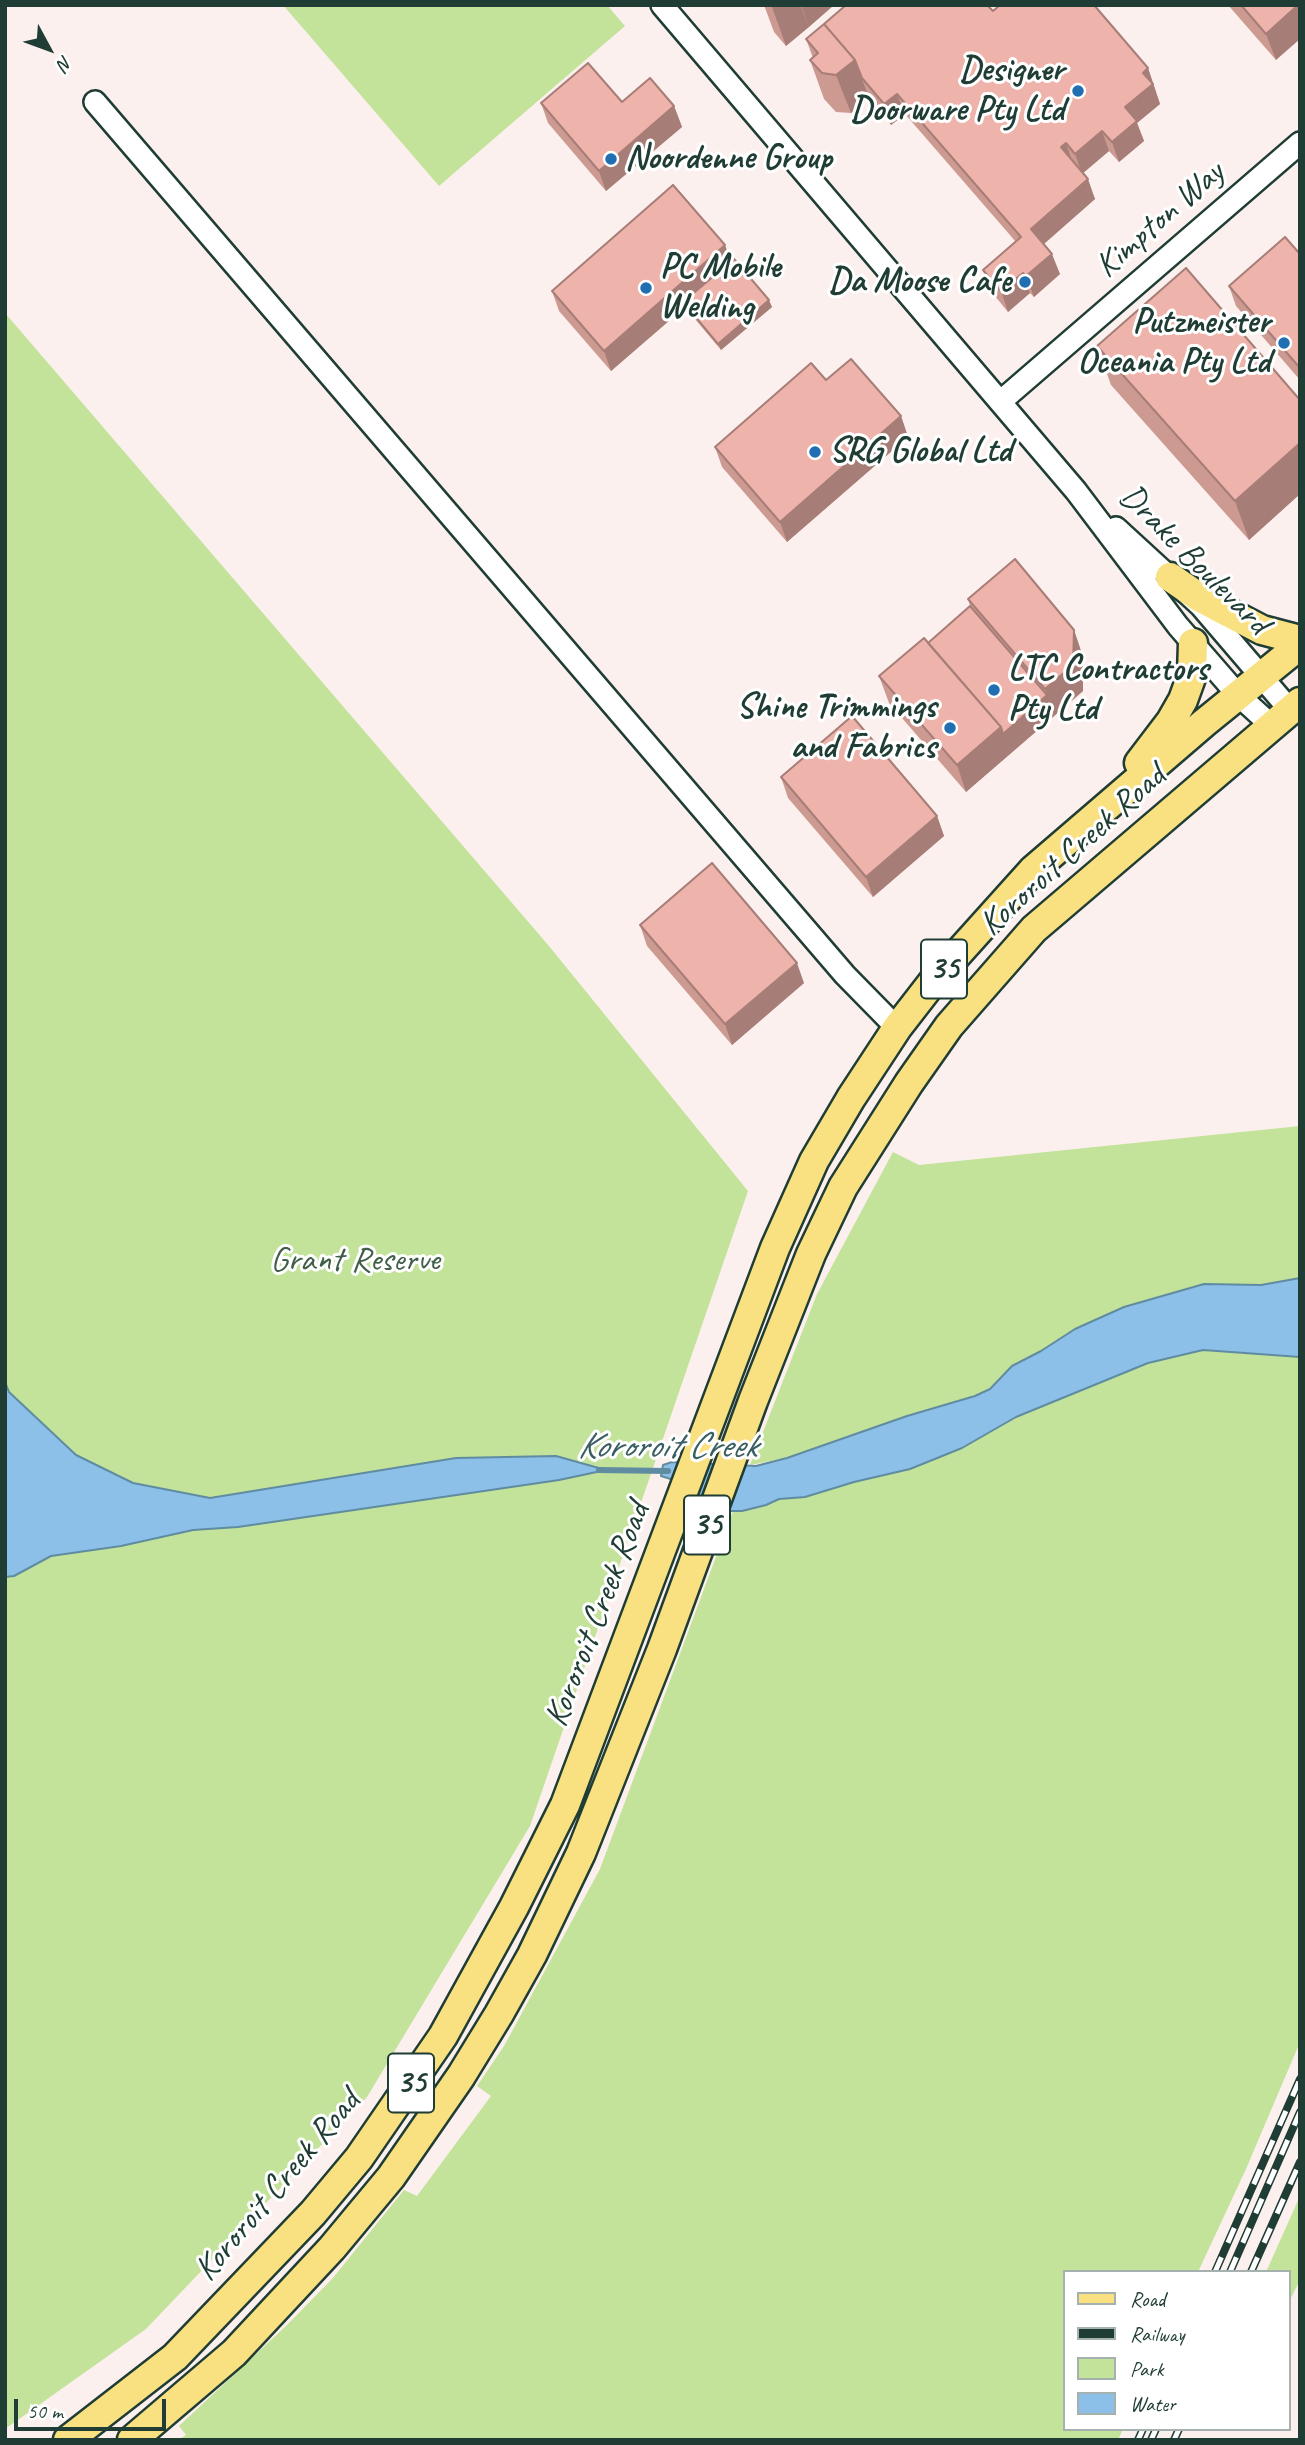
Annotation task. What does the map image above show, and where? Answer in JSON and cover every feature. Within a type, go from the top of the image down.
[{"type":"main road","points":[[1170,577],[1199,597],[1262,631],[1300,643]]},
{"type":"main road","points":[[1092,818],[1151,749],[1171,721],[1189,685],[1194,661],[1193,643]]},
{"type":"main road","name":"Kororoit Creek Road","points":[[68,2440],[175,2357],[313,2213],[359,2158],[443,2036],[514,1907],[565,1805],[775,1248],[814,1161],[897,1028],[935,979],[1033,870],[1300,643]]},
{"type":"main road","name":"Kororoit Creek Road","points":[[132,2440],[234,2353],[332,2248],[391,2177],[461,2076],[499,2014],[532,1955],[581,1853],[662,1649],[785,1316],[843,1187],[909,1083],[949,1026],[1034,929],[1287,713]]},
{"type":"street","name":"Drake Boulevard","points":[[662,5],[1076,491],[1193,643],[1238,695],[1287,713]]},
{"type":"street","points":[[95,102],[845,975],[897,1028]]},
{"type":"street","name":"Kimpton Way","points":[[1000,402],[1300,143]]},
{"type":"street","name":"Drake Boulevard","points":[[1076,491],[1201,606],[1261,677],[1287,713]]},
{"type":"green space","points":[[283,5],[607,5],[625,26],[439,186]]},
{"type":"green space","name":"Grant Reserve","points":[[5,313],[549,946],[748,1191],[530,1826],[367,2097],[146,2329],[5,2429]]},
{"type":"green space","points":[[1300,1126],[1300,1278],[1261,1285],[1204,1284],[1124,1307],[1075,1329],[1012,1366],[990,1389],[976,1396],[787,1458],[750,1465],[817,1294],[893,1152],[919,1165]]},
{"type":"green space","points":[[1203,1350],[1300,1357],[1300,2042],[1199,2270],[1064,2270],[1064,2431],[1122,2431],[1118,2440],[178,2440],[186,2435],[179,2426],[332,2279],[404,2190],[417,2196],[491,2096],[477,2086],[504,2046],[600,1869],[733,1511],[766,1505],[779,1499],[805,1497],[962,1448],[1016,1417],[1148,1363]]},
{"type":"green space","points":[[1300,2196],[1300,2280],[1291,2298],[1291,2270],[1267,2270]]},
{"type":"water","name":"Kororoit Creek","points":[[1300,1278],[1300,1357],[1203,1350],[1148,1363],[1016,1417],[962,1448],[910,1469],[805,1497],[779,1499],[742,1511],[724,1511],[700,1500],[677,1481],[661,1476],[663,1465],[672,1462],[756,1466],[975,1396],[990,1389],[1012,1366],[1075,1329],[1124,1307],[1204,1284],[1261,1285]]},
{"type":"water","name":"Kororoit Creek","points":[[5,1382],[9,1392],[76,1455],[133,1483],[210,1498],[456,1458],[556,1456],[606,1470],[559,1480],[238,1527],[193,1530],[121,1546],[51,1556],[14,1576],[5,1577]]},
{"type":"building","points":[[846,5],[987,5],[993,11],[1000,5],[1094,5],[1148,68],[1143,73],[1153,84],[1125,107],[1137,121],[1112,142],[1102,131],[1075,154],[1066,143],[1061,147],[1088,179],[1031,229],[1052,254],[1026,276],[1023,273],[1001,291],[983,270],[1021,237],[897,94],[884,104],[862,78],[855,60],[824,24]]},
{"type":"building","points":[[1241,5],[1298,5],[1266,34]]},
{"type":"building","points":[[824,24],[855,60],[836,75],[822,73],[810,60],[818,53],[806,39]]},
{"type":"building","name":"Noordenne Group","points":[[588,63],[622,102],[650,78],[674,106],[599,171],[541,103]]},
{"type":"building","name":"PC Mobile Welding","points":[[673,185],[725,245],[604,351],[552,291]]},
{"type":"building","name":"Putzmeister Oceania Pty Ltd","points":[[1285,237],[1300,254],[1300,368],[1229,286]]},
{"type":"building","points":[[734,259],[769,300],[718,344],[683,302]]},
{"type":"building","points":[[1186,268],[1300,400],[1300,443],[1235,501],[1097,346]]},
{"type":"building","name":"SRG Global Ltd","points":[[851,359],[901,416],[780,522],[715,447],[811,363],[826,380]]},
{"type":"building","points":[[1015,559],[1074,630],[1073,665],[1045,689],[968,599]]},
{"type":"building","name":"LTC Contractors Pty Ltd","points":[[970,606],[1047,695],[1003,734],[1001,727],[928,643]]},
{"type":"building","name":"Shine Trimmings and Fabrics","points":[[924,638],[1001,727],[957,765],[879,676]]},
{"type":"building","points":[[852,716],[937,816],[866,877],[781,777]]},
{"type":"building","points":[[712,863],[797,963],[725,1024],[640,925]]},
{"type":"waterway","name":"Kororoit Creek","points":[[599,1470],[668,1471]]},
{"type":"railway","points":[[1216,2270],[1300,2079]]},
{"type":"railway","points":[[1231,2270],[1300,2112]]},
{"type":"railway","points":[[1252,2270],[1300,2162]]},
{"type":"railway","points":[[1138,2440],[1142,2431]]},
{"type":"railway","points":[[1151,2440],[1155,2431]]},
{"type":"railway","points":[[1174,2440],[1178,2431]]},
{"type":"place","name":"Designer Doorware Pty Ltd","points":[[1078,91]]},
{"type":"place","name":"Noordenne Group","points":[[611,159]]},
{"type":"place","name":"Da Moose Cafe","points":[[1025,282]]},
{"type":"place","name":"PC Mobile Welding","points":[[646,288]]},
{"type":"place","name":"Putzmeister Oceania Pty Ltd","points":[[1284,343]]},
{"type":"place","name":"SRG Global Ltd","points":[[815,452]]},
{"type":"place","name":"LTC Contractors Pty Ltd","points":[[994,690]]},
{"type":"place","name":"Shine Trimmings and Fabrics","points":[[950,728]]}]
